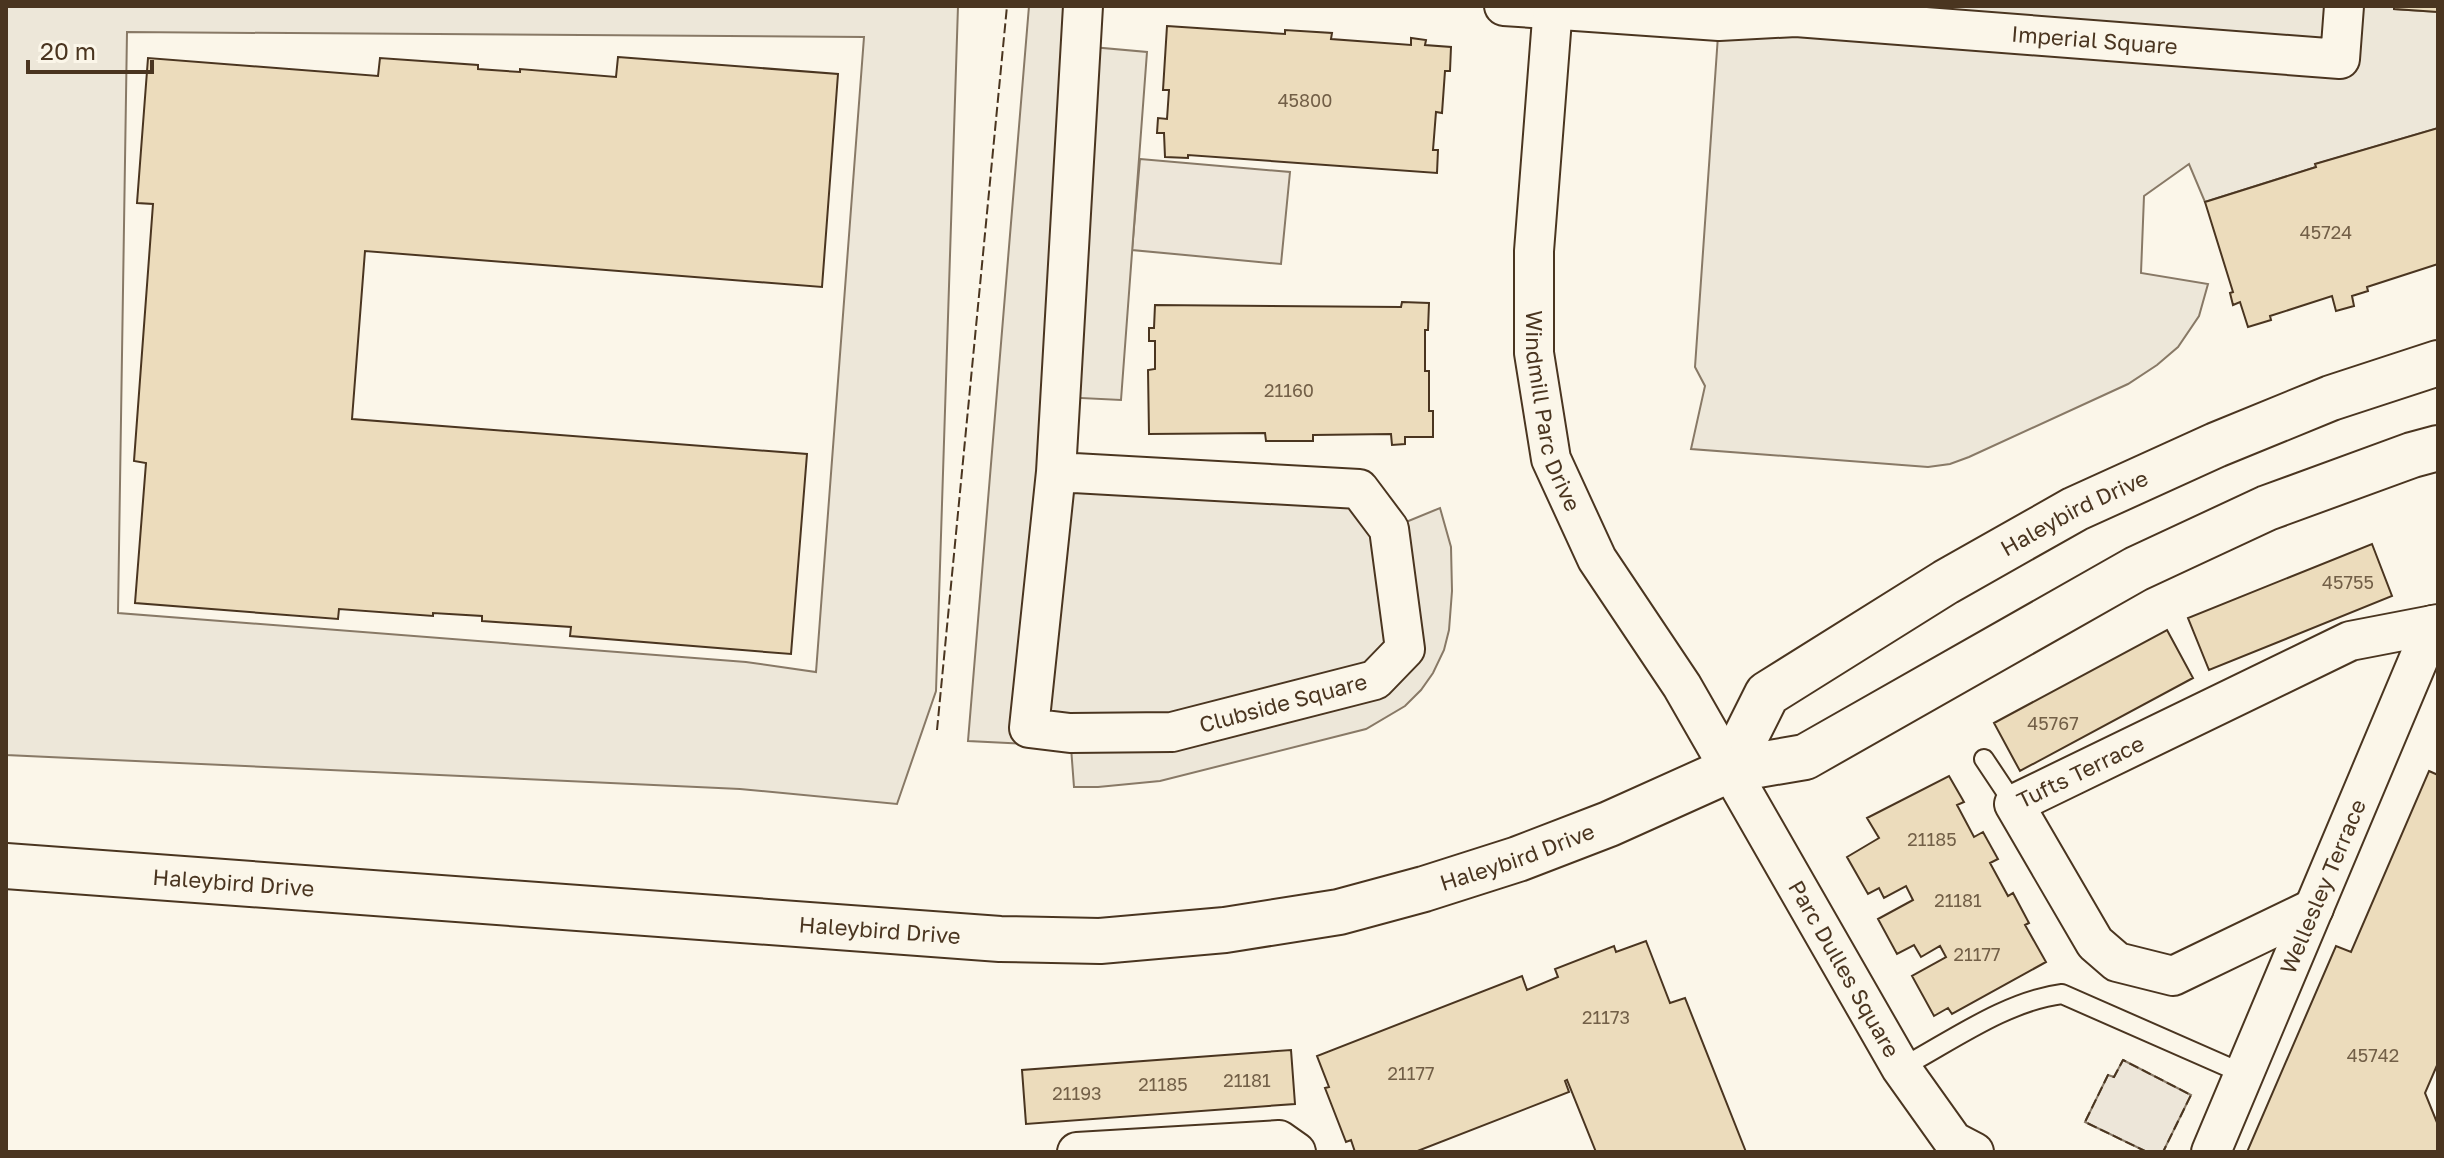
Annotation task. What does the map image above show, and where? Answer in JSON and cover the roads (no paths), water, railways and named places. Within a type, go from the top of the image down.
[{"type":"street","name":"Clubside Square","points":[[1056,472],[1359,489],[1389,529],[1405,649],[1375,680],[1172,732],[1070,733],[1029,728],[1056,472],[1083,6]]},
{"type":"street","name":"Imperial Square","points":[[1504,6],[1719,21],[1797,12],[2340,59],[2344,6]]},
{"type":"street","name":"Windmill Parc Drive","points":[[1553,8],[1534,251],[1534,353],[1551,459],[1597,559],[1682,686],[1729,770]]},
{"type":"street","name":"Haleybird Drive","points":[[1729,770],[1767,694],[1959,575],[2075,509],[2216,445],[2331,398],[2438,363]]},
{"type":"street","name":"Haleybird Drive","points":[[6,866],[986,938],[1100,941],[1225,930],[1354,909],[1518,859],[1609,824],[1729,770],[1805,757],[2136,569],[2267,508],[2438,448]]},
{"type":"street","name":"Tufts Terrace","points":[[2314,908],[2173,976],[2117,962],[2095,943],[2014,804],[2350,641],[2436,624]]},
{"type":"street","name":"Wellesley Terrace","points":[[2211,1152],[2436,624]]},
{"type":"street","name":"Parc Dulles Square","points":[[1729,770],[1901,1068],[1957,1148]]},
{"type":"street","points":[[1077,1152],[1279,1140],[1296,1152]]},
{"type":"lane","points":[[1984,759],[2014,804]]},
{"type":"lane","points":[[1901,1068],[1994,1017],[2039,997],[2062,994],[2244,1074]]}]
